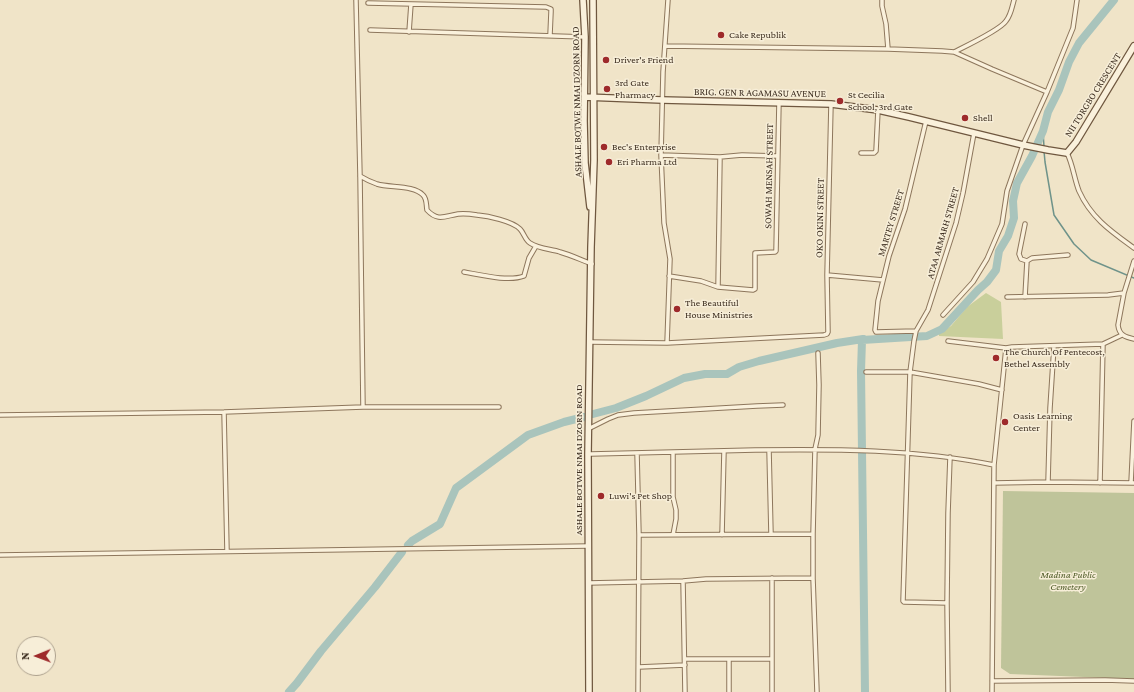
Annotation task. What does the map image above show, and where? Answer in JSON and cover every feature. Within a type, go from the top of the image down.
[{"type":"main road","name":"ASHALE BOTWE NMAI DZORN ROAD","points":[[583,0],[585,36],[585,163],[592,227]]},
{"type":"main road","name":"ASHALE BOTWE NMAI DZORN ROAD","points":[[589,692],[588,429],[594,160],[593,0]]},
{"type":"main road","name":"NII TORGBO CRESCENT","points":[[1067,153],[1076,142],[1134,46]]},
{"type":"main road","name":"BRIG. GEN R AGAMASU AVENUE","points":[[585,97],[831,104],[878,110],[1025,145],[1067,153]]},
{"type":"street","points":[[356,0],[363,408]]},
{"type":"street","points":[[589,342],[667,343],[670,259],[664,223],[661,155],[662,100],[668,0]]},
{"type":"street","points":[[882,0],[888,48]]},
{"type":"street","points":[[954,52],[990,33],[1005,23],[1011,12],[1014,0]]},
{"type":"street","points":[[943,314],[973,282],[987,259],[1002,224],[1007,192],[1073,28],[1077,0]]},
{"type":"street","points":[[368,3],[546,7],[551,9],[550,35]]},
{"type":"street","points":[[410,32],[411,4]]},
{"type":"street","points":[[370,30],[585,36]]},
{"type":"street","points":[[665,46],[888,48],[954,52],[992,70],[1047,92]]},
{"type":"street","name":"SOWAH MENSAH STREET","points":[[718,287],[754,290],[755,253],[776,251],[779,102]]},
{"type":"street","name":"OKO OKINI STREET","points":[[667,343],[828,334],[827,275],[831,104]]},
{"type":"street","points":[[861,153],[874,153],[876,151],[878,110]]},
{"type":"street","name":"MARTEY STREET","points":[[916,332],[876,332],[875,330],[878,302],[883,280],[889,256],[905,209],[926,121]]},
{"type":"street","name":"ATAA ARMARH STREET","points":[[916,332],[928,310],[956,223],[974,133]]},
{"type":"street","points":[[1067,153],[1072,164],[1079,190],[1090,208],[1103,225],[1134,248]]},
{"type":"street","points":[[661,155],[720,157],[742,155],[777,156]]},
{"type":"street","points":[[669,276],[701,281],[718,287],[720,157]]},
{"type":"street","points":[[360,176],[376,184],[410,188],[417,191],[426,199],[427,210],[439,218],[462,214],[476,214],[509,222],[522,230],[526,240],[530,243],[592,264]]},
{"type":"street","points":[[1025,224],[1018,254],[1021,259],[1027,261],[1032,258],[1068,255]]},
{"type":"street","points":[[464,272],[504,278],[519,278],[524,276],[529,258],[536,246]]},
{"type":"street","points":[[1025,297],[1027,261]]},
{"type":"street","points":[[1134,261],[1124,293],[1118,325],[1118,330],[1122,335],[1134,339]]},
{"type":"street","points":[[827,275],[883,280]]},
{"type":"street","points":[[1007,297],[1108,295],[1124,293]]},
{"type":"street","points":[[916,332],[910,372],[903,601],[947,603]]},
{"type":"street","points":[[948,341],[1006,348],[1103,344],[1122,335]]},
{"type":"street","points":[[1100,483],[1103,344]]},
{"type":"street","points":[[1048,482],[1050,408],[1054,346]]},
{"type":"street","points":[[992,692],[994,465],[1006,348]]},
{"type":"street","points":[[817,692],[813,534],[815,449],[818,435],[818,353]]},
{"type":"street","points":[[866,372],[910,372],[979,384],[1002,390]]},
{"type":"street","points":[[588,429],[618,415],[634,413],[783,405]]},
{"type":"street","points":[[0,415],[500,407]]},
{"type":"street","points":[[224,412],[226,551]]},
{"type":"street","points":[[994,483],[1132,483],[1134,421]]},
{"type":"street","points":[[588,454],[815,449],[865,450],[907,452],[950,457],[994,465]]},
{"type":"street","points":[[769,450],[771,534]]},
{"type":"street","points":[[722,535],[724,451]]},
{"type":"street","points":[[673,452],[673,496],[676,510],[673,535]]},
{"type":"street","points":[[638,453],[638,692]]},
{"type":"street","points":[[948,692],[947,603],[950,457]]},
{"type":"street","points":[[639,535],[813,534]]},
{"type":"street","points":[[0,555],[588,546]]},
{"type":"street","points":[[772,578],[772,692]]},
{"type":"street","points":[[588,583],[683,581],[706,579],[813,578]]},
{"type":"street","points":[[683,581],[685,692]]},
{"type":"street","points":[[685,659],[772,659]]},
{"type":"street","points":[[729,659],[729,692]]},
{"type":"street","points":[[639,667],[685,665]]},
{"type":"street","points":[[992,681],[1134,681]]},
{"type":"green space","points":[[986,293],[1001,302],[1003,339],[939,336],[939,333],[951,326],[967,307]]},
{"type":"green space","name":"Madina Public Cemetery","points":[[1003,491],[1134,493],[1134,679],[1010,674],[1001,668]]},
{"type":"waterway","points":[[865,692],[861,371],[862,340],[927,336],[942,329],[987,282],[996,270],[999,251],[1008,236],[1014,218],[1013,201],[1017,183],[1032,156],[1043,131],[1048,112],[1059,90],[1069,62],[1079,43],[1114,0]]},
{"type":"waterway","points":[[1043,131],[1044,147]]},
{"type":"waterway","points":[[1044,151],[1054,215],[1074,244],[1091,260],[1134,278]]},
{"type":"waterway","points":[[593,414],[616,408],[684,378],[705,374],[727,374],[739,367],[759,361],[837,343],[863,339]]},
{"type":"waterway","points":[[408,545],[440,524],[456,488],[528,435],[564,422],[584,417]]},
{"type":"waterway","points":[[289,692],[402,552]]},
{"type":"place","name":"Cake Republik","points":[[721,35]]},
{"type":"place","name":"Driver's Friend","points":[[606,60]]},
{"type":"place","name":"3rd Gate Pharmacy","points":[[607,89]]},
{"type":"place","name":"St Cecilia School, 3rd Gate","points":[[840,101]]},
{"type":"place","name":"Shell","points":[[965,118]]},
{"type":"place","name":"Bec's Enterprise","points":[[604,147]]},
{"type":"place","name":"Eri Pharma Ltd","points":[[609,162]]},
{"type":"place","name":"The Beautiful House Ministries","points":[[677,309]]},
{"type":"place","name":"The Church Of Pentecost, Bethel Assembly","points":[[996,358]]},
{"type":"place","name":"Oasis Learning Center","points":[[1005,422]]},
{"type":"place","name":"Luwi's Pet Shop","points":[[601,496]]}]
